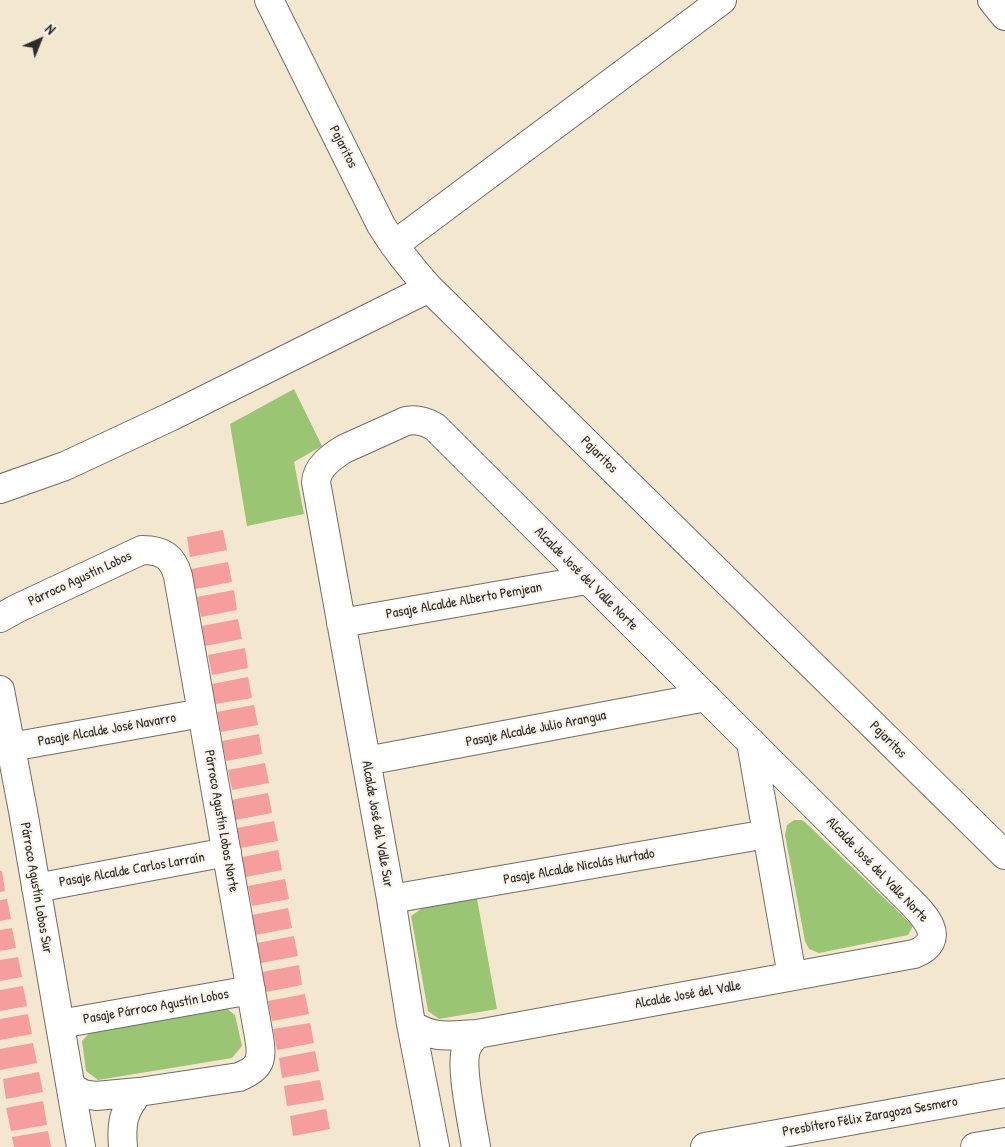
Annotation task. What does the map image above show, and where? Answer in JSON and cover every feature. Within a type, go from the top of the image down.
[{"type":"street","name":"Pajaritos","points":[[269,0],[381,225],[410,267],[429,288],[1005,855]]},
{"type":"street","points":[[394,245],[722,0]]},
{"type":"street","points":[[992,0],[1005,16]]},
{"type":"street","points":[[0,489],[65,466],[429,288]]},
{"type":"street","name":"Alcalde José del Valle Norte","points":[[319,501],[316,477],[323,465],[344,449],[406,421],[420,420],[435,427],[586,580],[919,910],[931,928],[931,939]]},
{"type":"street","name":"Alcalde José del Valle Sur","points":[[319,501],[391,898],[411,1024],[435,1147]]},
{"type":"street","name":"Párroco Agustín Lobos","points":[[0,618],[142,550],[162,553],[176,567],[178,576]]},
{"type":"street","name":"Párroco Agustín Lobos Norte","points":[[139,1092],[239,1077],[254,1070],[259,1061],[260,1044],[251,990],[178,576]]},
{"type":"street","name":"Pasaje Alcalde Alberto Pemjean","points":[[341,623],[586,580]]},
{"type":"street","name":"Párroco Agustín Lobos Sur","points":[[0,690],[60,1024],[84,1092]]},
{"type":"street","name":"Pasaje Alcalde Julio Arangua","points":[[366,761],[706,697]]},
{"type":"street","name":"Pasaje Alcalde José Navarro","points":[[11,748],[202,713]]},
{"type":"street","points":[[751,742],[792,976]]},
{"type":"street","name":"Pasaje Alcalde Nicolás Hurtado","points":[[391,898],[767,834]]},
{"type":"street","name":"Pasaje Alcalde Carlos Larraín","points":[[36,888],[227,852]]},
{"type":"street","name":"Alcalde José del Valle","points":[[411,1024],[419,1029],[442,1036],[477,1034],[914,954],[925,948],[931,939]]},
{"type":"street","name":"Pasaje Párroco Agustín Lobos","points":[[60,1024],[251,990]]},
{"type":"street","points":[[476,1147],[464,1062],[466,1049],[470,1041],[477,1034]]},
{"type":"street","points":[[418,1061],[422,1050],[437,1035]]},
{"type":"street","points":[[79,1134],[82,1108],[87,1102],[84,1092],[139,1092]]},
{"type":"street","points":[[123,1147],[124,1114],[139,1092]]},
{"type":"street","name":"Presbítero Félix Zaragoza Sesmero","points":[[705,1147],[1005,1093]]},
{"type":"street","points":[[975,1147],[1005,1142]]},
{"type":"green space","points":[[294,389],[322,446],[294,462],[304,514],[247,526],[230,424]]},
{"type":"green space","points":[[794,820],[802,820],[806,823],[913,926],[908,935],[819,953],[809,949],[805,941],[785,835],[787,825]]},
{"type":"green space","points":[[477,899],[497,1009],[439,1019],[428,1011],[411,916],[424,907]]},
{"type":"green space","points":[[225,1007],[235,1015],[242,1046],[232,1058],[98,1080],[86,1071],[82,1041],[93,1029]]},
{"type":"building","points":[[223,530],[227,550],[190,557],[187,537]]},
{"type":"building","points":[[228,562],[232,582],[195,589],[191,569]]},
{"type":"building","points":[[234,590],[237,610],[201,617],[197,597]]},
{"type":"building","points":[[238,619],[242,639],[205,646],[202,626]]},
{"type":"building","points":[[245,648],[248,668],[212,675],[208,655]]},
{"type":"building","points":[[248,677],[252,698],[215,704],[212,684]]},
{"type":"building","points":[[254,705],[258,725],[221,732],[217,712]]},
{"type":"building","points":[[259,734],[262,754],[226,761],[222,741]]},
{"type":"building","points":[[265,763],[269,783],[232,790],[228,770]]},
{"type":"building","points":[[268,793],[272,813],[235,820],[231,800]]},
{"type":"building","points":[[274,821],[278,841],[241,848],[237,828]]},
{"type":"building","points":[[278,850],[282,870],[246,877],[242,857]]},
{"type":"building","points":[[0,871],[2,871],[5,891],[0,892]]},
{"type":"building","points":[[285,879],[289,899],[252,906],[248,886]]},
{"type":"building","points":[[7,899],[11,919],[0,921],[0,900]]},
{"type":"building","points":[[288,908],[292,928],[255,935],[252,915]]},
{"type":"building","points":[[12,928],[16,948],[0,951],[0,930]]},
{"type":"building","points":[[294,936],[298,956],[261,963],[257,943]]},
{"type":"building","points":[[18,957],[22,977],[0,981],[0,960]]},
{"type":"building","points":[[299,965],[302,985],[266,992],[262,972]]},
{"type":"building","points":[[23,986],[27,1006],[0,1011],[0,990]]},
{"type":"building","points":[[305,994],[309,1014],[272,1021],[268,1001]]},
{"type":"building","points":[[28,1014],[32,1034],[0,1040],[0,1019]]},
{"type":"building","points":[[310,1023],[314,1043],[277,1050],[273,1029]]},
{"type":"building","points":[[33,1043],[37,1063],[0,1070],[0,1049]]},
{"type":"building","points":[[315,1051],[319,1071],[282,1078],[279,1058]]},
{"type":"building","points":[[39,1072],[43,1092],[6,1099],[3,1079]]},
{"type":"building","points":[[320,1080],[324,1100],[287,1106],[284,1086]]},
{"type":"building","points":[[43,1101],[47,1125],[11,1131],[6,1108]]},
{"type":"building","points":[[326,1109],[330,1129],[293,1136],[290,1116]]},
{"type":"building","points":[[48,1131],[51,1147],[14,1147],[12,1137]]}]
